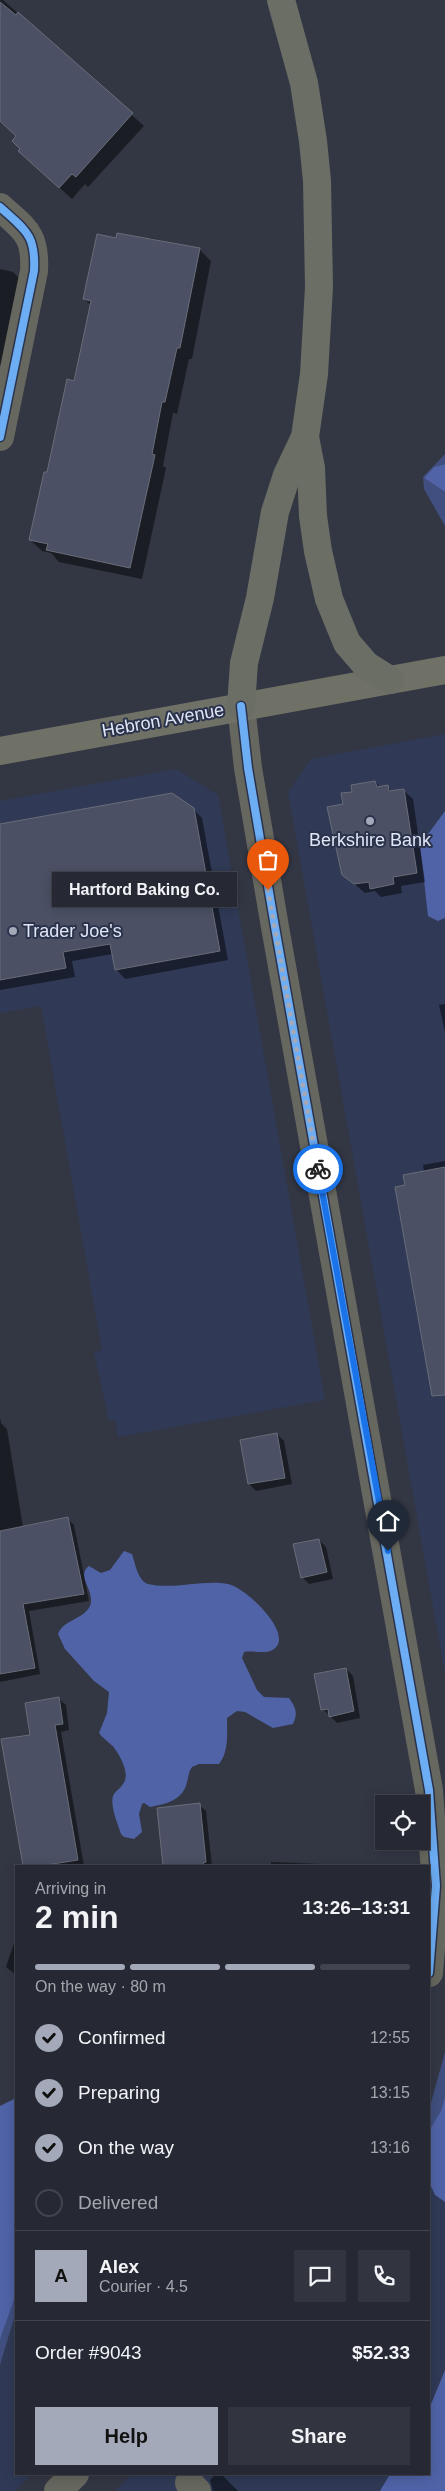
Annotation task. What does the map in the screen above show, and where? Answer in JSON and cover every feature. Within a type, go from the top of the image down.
[{"type":"highway","points":[[281,0],[309,108],[319,211],[320,287],[316,344],[305,437],[311,468],[318,551],[334,615],[348,643],[359,659],[373,671],[390,680]]},
{"type":"highway","points":[[241,706],[244,663],[260,598],[275,512],[287,475],[305,437]]},
{"type":"main road","name":"Hebron Avenue","points":[[0,750],[445,670]]},
{"type":"street","points":[[0,207],[29,234],[35,252],[34,271],[0,437]]},
{"type":"street","points":[[241,706],[248,768],[276,936],[426,1770],[436,1866],[435,1915],[430,1963]]},
{"type":"street","points":[[58,2491],[74,2475]]},
{"type":"shaded area","points":[[445,454],[445,464],[434,467],[424,478],[445,492],[445,526],[424,489],[423,477]]},
{"type":"shaded area","points":[[445,464],[445,492],[424,478],[434,467]]},
{"type":"shaded area","points":[[445,734],[445,811],[420,845],[438,921],[445,918],[445,1674],[288,792],[311,759]]},
{"type":"shaded area","points":[[176,769],[218,795],[325,1400],[118,1437],[115,1420],[109,1421],[94,1352],[102,1350],[41,1006],[0,1013],[0,801]]},
{"type":"shaded area","points":[[445,811],[445,918],[438,921],[428,916],[420,845]]},
{"type":"shaded area","points":[[124,1551],[132,1554],[139,1576],[148,1584],[168,1586],[209,1583],[228,1584],[236,1587],[256,1602],[273,1623],[278,1633],[279,1642],[271,1651],[244,1652],[242,1658],[257,1690],[264,1697],[289,1698],[296,1714],[293,1724],[273,1728],[245,1712],[237,1711],[227,1718],[226,1748],[219,1764],[199,1764],[192,1767],[182,1794],[173,1800],[150,1807],[144,1803],[142,1804],[139,1814],[142,1832],[134,1839],[124,1837],[121,1834],[112,1800],[125,1780],[124,1768],[115,1749],[99,1733],[107,1713],[109,1692],[94,1681],[65,1649],[58,1634],[65,1625],[87,1611],[90,1606],[91,1600],[84,1574],[85,1570],[89,1566],[101,1573],[110,1570]]},
{"type":"shaded area","points":[[445,2052],[445,2125],[430,2129],[430,2106]]},
{"type":"shaded area","points":[[445,2097],[445,2202],[435,2195],[430,2184],[430,2129],[441,2111]]},
{"type":"shaded area","points":[[15,2098],[15,2297],[0,2339],[0,2106]]},
{"type":"shaded area","points":[[430,2184],[435,2195],[445,2202],[445,2370],[430,2407]]},
{"type":"shaded area","points":[[15,2202],[15,2315],[0,2365],[0,2205]]},
{"type":"shaded area","points":[[15,2315],[15,2475],[31,2475],[15,2491],[0,2491],[0,2365]]},
{"type":"shaded area","points":[[445,2370],[445,2491],[380,2491],[389,2475],[430,2475],[430,2407]]},
{"type":"shaded area","points":[[131,2475],[389,2475],[380,2491],[115,2491]]},
{"type":"building","points":[[0,2],[16,15],[18,12],[133,113],[76,177],[72,174],[59,188],[18,151],[20,149],[12,141],[16,136],[0,121]]},
{"type":"building","points":[[117,233],[200,248],[180,348],[177,348],[165,402],[162,402],[152,454],[155,455],[130,568],[46,550],[48,544],[29,540],[44,472],[47,472],[67,379],[74,381],[91,301],[83,299],[97,234],[116,238]]},
{"type":"building","name":"Berkshire Bank","points":[[375,781],[377,787],[388,785],[389,791],[404,789],[417,873],[393,877],[394,884],[370,889],[369,882],[354,884],[342,875],[327,807],[343,804],[341,793],[352,792],[351,785]]},
{"type":"building","points":[[172,793],[194,808],[220,951],[115,970],[110,944],[63,952],[66,968],[0,980],[0,824]]},
{"type":"building","points":[[445,1167],[445,1395],[432,1396],[395,1187],[405,1185],[403,1175]]},
{"type":"building","points":[[277,1433],[285,1478],[248,1484],[240,1440]]},
{"type":"building","points":[[68,1517],[84,1594],[23,1604],[35,1668],[0,1674],[0,1531]]},
{"type":"building","points":[[319,1539],[327,1572],[301,1578],[293,1544]]},
{"type":"building","points":[[346,1668],[354,1711],[329,1717],[328,1709],[321,1710],[314,1674]]},
{"type":"building","points":[[59,1697],[63,1724],[55,1725],[78,1860],[46,1865],[23,1865],[1,1739],[30,1735],[25,1703]]},
{"type":"building","points":[[200,1803],[206,1862],[203,1863],[204,1865],[163,1865],[157,1808]]},
{"type":"cycle path","points":[[0,207],[27,234],[31,241],[34,259],[34,271],[0,437]]},
{"type":"cycle path","points":[[241,706],[248,768],[275,927],[429,1790],[436,1886],[430,1961]]},
{"type":"way so far","points":[[268,890],[318,1169]]},
{"type":"place","name":"Berkshire Bank","points":[[370,821]]},
{"type":"place","name":"Hartford Baking Co.","points":[[268,890]]},
{"type":"place","name":"Trader Joe's","points":[[13,931]]},
{"type":"route","points":[[318,1169],[388,1551]]}]
